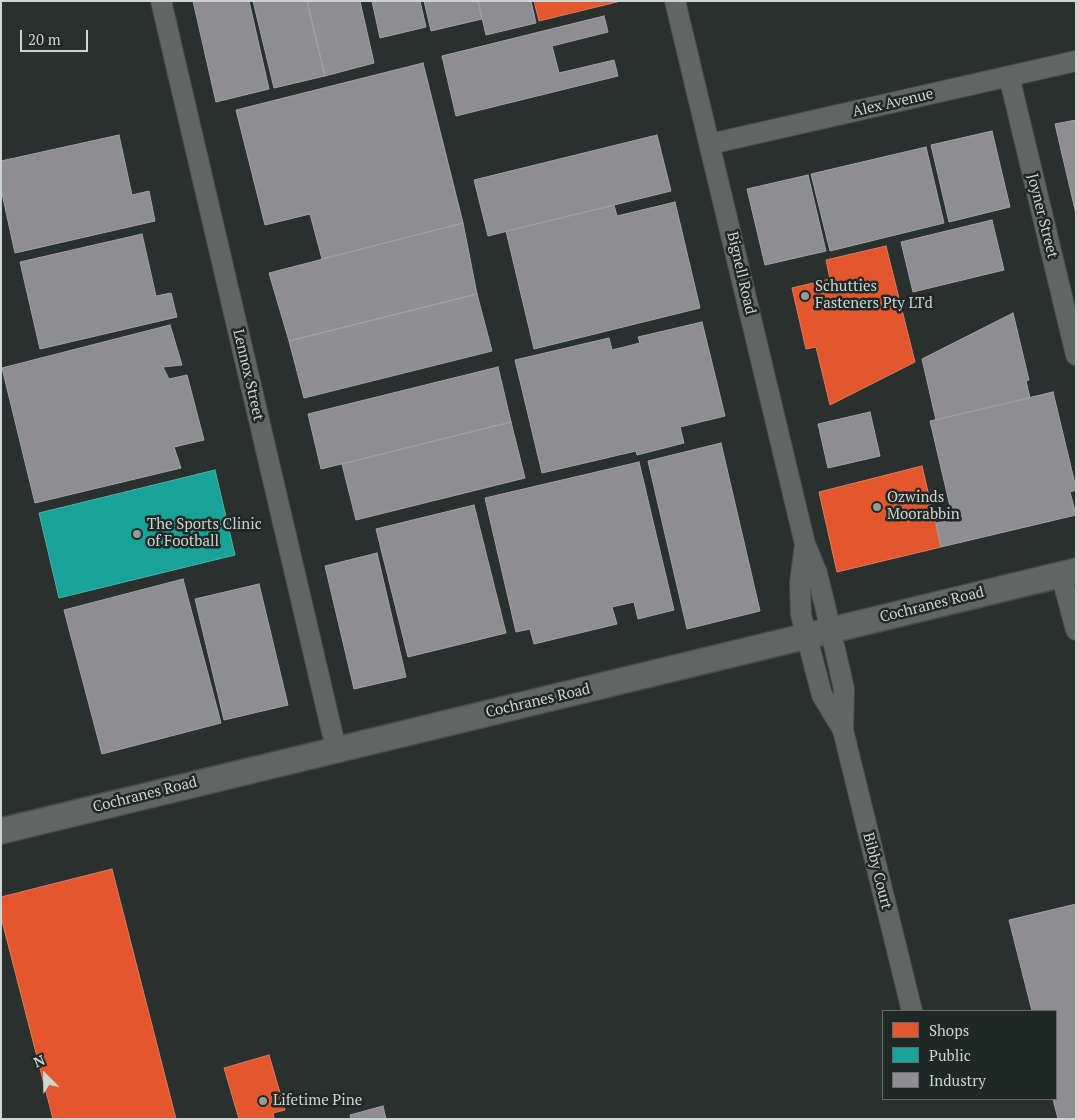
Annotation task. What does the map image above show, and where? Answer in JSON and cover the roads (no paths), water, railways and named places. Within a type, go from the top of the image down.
[{"type":"street","name":"Lennox Street","points":[[161,1],[336,749]]},
{"type":"street","name":"Bignell Road","points":[[675,1],[805,544],[817,573],[831,630]]},
{"type":"street","name":"Alex Avenue","points":[[710,144],[1076,62]]},
{"type":"street","name":"Joyner Street","points":[[1008,76],[1076,355]]},
{"type":"street","name":"Bignell Road","points":[[805,544],[799,596],[806,636]]},
{"type":"street","name":"Cochranes Road","points":[[1,831],[1069,572]]},
{"type":"street","points":[[1069,572],[1076,630]]},
{"type":"street","name":"Bibby Court","points":[[831,630],[844,688],[843,730],[912,1010]]},
{"type":"street","name":"Bibby Court","points":[[806,636],[822,695],[843,730]]},
{"type":"place","name":"Schutties Fasteners Pty LTd","points":[[805,296]]},
{"type":"place","name":"Ozwinds Moorabbin","points":[[877,507]]},
{"type":"place","name":"The Sports Clinic of Football","points":[[137,534]]},
{"type":"place","name":"Lifetime Pine","points":[[263,1101]]}]
